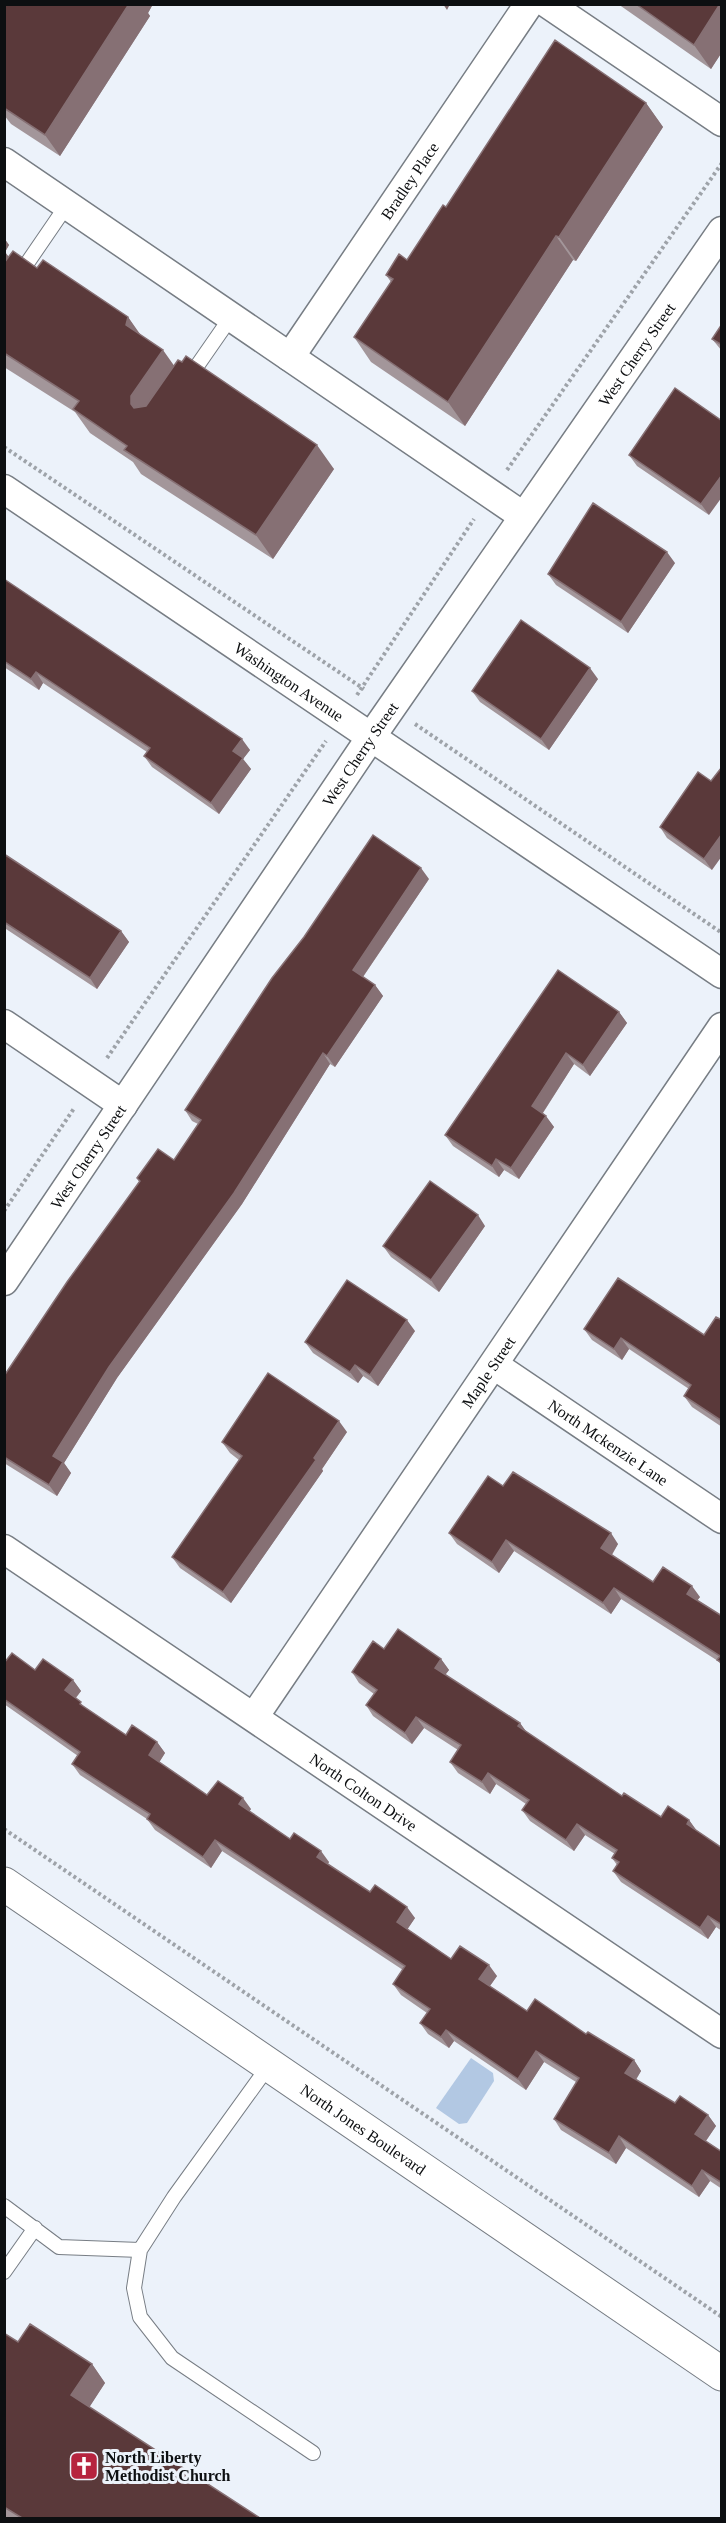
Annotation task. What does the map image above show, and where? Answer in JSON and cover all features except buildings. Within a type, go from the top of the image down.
[{"type":"street","name":"Bradley Place","points":[[290,357],[530,4]]},
{"type":"street","points":[[548,4],[722,122]]},
{"type":"street","points":[[4,162],[523,516]]},
{"type":"street","name":"West Cherry Street","points":[[4,1281],[371,737],[722,231]]},
{"type":"street","name":"Washington Avenue","points":[[4,489],[722,974]]},
{"type":"street","points":[[4,1024],[123,1105]]},
{"type":"street","name":"Maple Street","points":[[254,1717],[722,1027]]},
{"type":"street","name":"North Mckenzie Lane","points":[[494,1365],[722,1519]]},
{"type":"street","name":"North Colton Drive","points":[[4,1549],[722,2034]]},
{"type":"street","name":"North Jones Boulevard","points":[[4,1884],[722,2374]]},
{"type":"lane","points":[[4,297],[68,205]]},
{"type":"lane","points":[[176,396],[231,317]]},
{"type":"lane","points":[[270,2064],[174,2197],[140,2250],[134,2288],[140,2317],[172,2358],[313,2453]]},
{"type":"lane","points":[[4,2206],[59,2247],[140,2250]]},
{"type":"lane","points":[[4,2272],[35,2228]]},
{"type":"path","points":[[4,1211],[342,717],[491,494],[722,164]]},
{"type":"path","points":[[4,447],[362,687],[722,933]]},
{"type":"path","points":[[4,1829],[722,2317]]},
{"type":"shaded area","points":[[471,2058],[493,2073],[494,2081],[467,2123],[459,2124],[436,2108]]},
{"type":"place","name":"North Liberty Methodist Church","points":[[84,2466]]}]
